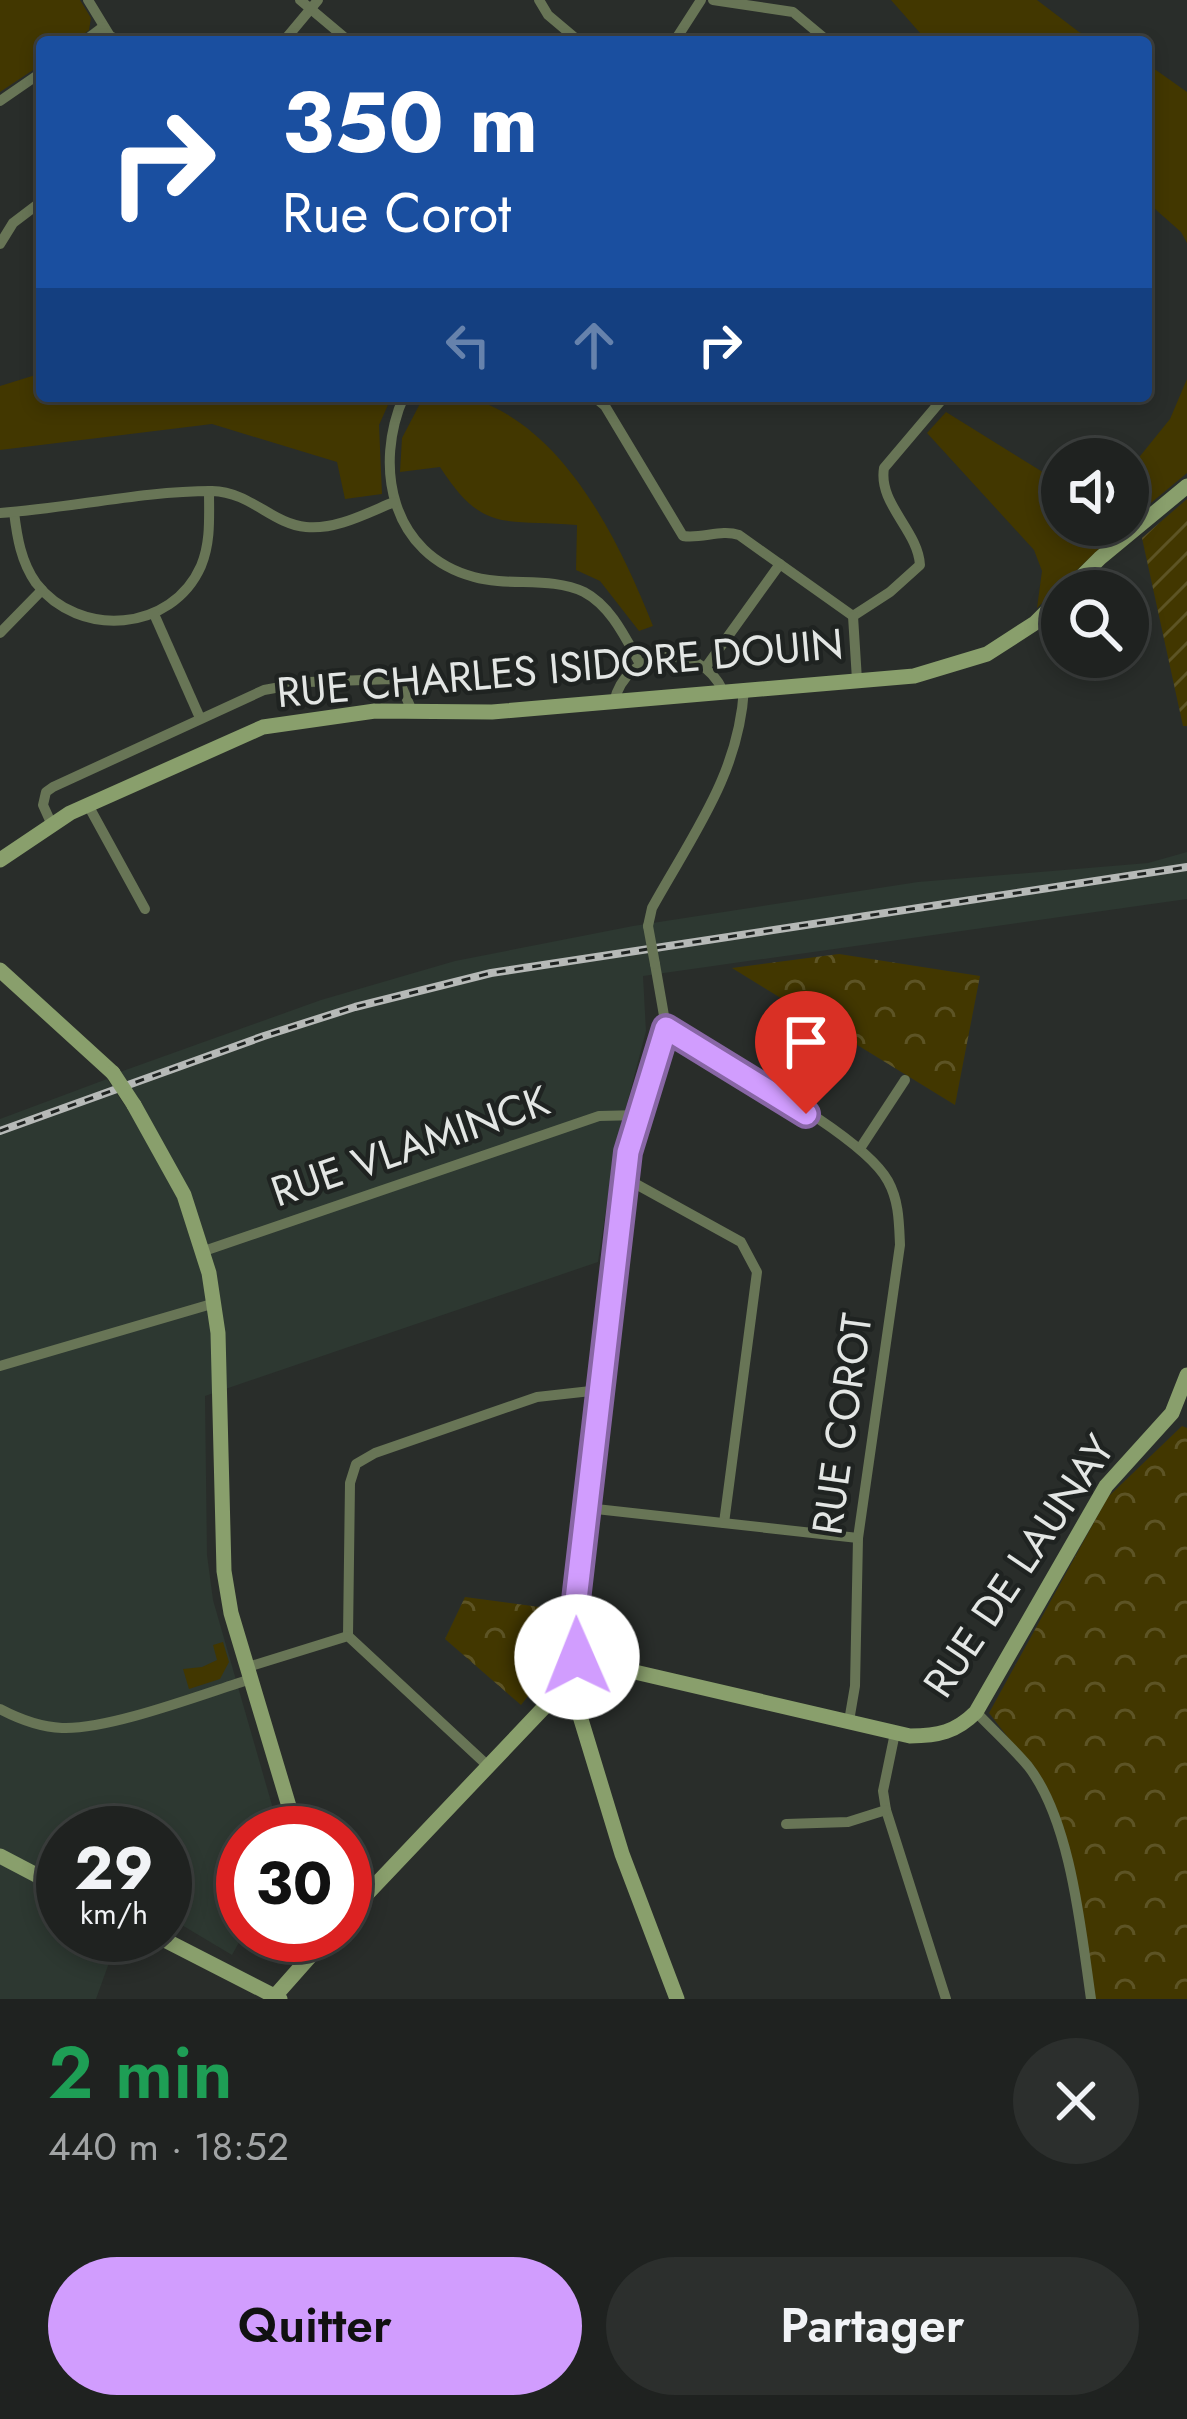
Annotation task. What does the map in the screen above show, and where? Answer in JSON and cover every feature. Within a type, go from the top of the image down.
[{"type":"street","points":[[88,0],[114,36]]},
{"type":"street","points":[[539,0],[548,15],[573,36]]},
{"type":"street","points":[[678,36],[701,0]]},
{"type":"street","points":[[712,0],[793,12],[823,36]]},
{"type":"street","points":[[287,36],[309,3],[344,36]]},
{"type":"street","points":[[91,36],[103,27]]},
{"type":"street","points":[[0,100],[36,76]]},
{"type":"street","points":[[0,244],[13,223],[36,206]]},
{"type":"street","points":[[402,402],[388,447],[387,474],[406,525],[444,564],[488,580],[581,590],[600,602],[640,664]]},
{"type":"street","points":[[600,402],[683,536],[729,532],[853,616]]},
{"type":"street","points":[[853,616],[920,565],[919,552],[886,493],[884,468],[941,402]]},
{"type":"street","name":"RUE CHARLES ISIDORE DOUIN","points":[[1088,570],[1187,486]]},
{"type":"street","points":[[209,491],[208,545],[182,593],[154,614],[117,621],[97,620],[61,606],[42,590],[25,565],[7,512],[209,491],[248,498],[307,527],[348,520],[394,502]]},
{"type":"street","points":[[706,667],[780,564]]},
{"type":"street","points":[[0,633],[42,590]]},
{"type":"street","points":[[154,614],[200,718]]},
{"type":"street","points":[[853,616],[857,680]]},
{"type":"street","name":"RUE CHARLES ISIDORE DOUIN","points":[[0,860],[88,805],[263,727],[374,711],[492,712],[914,676],[987,655],[1041,617]]},
{"type":"street","points":[[614,703],[619,688],[640,664],[658,657],[678,656],[706,667],[723,691]]},
{"type":"street","points":[[52,825],[43,805],[46,792],[240,698],[287,684],[392,679],[401,686],[412,711]]},
{"type":"street","points":[[577,1657],[573,1626],[625,1178],[666,1028],[648,926],[652,908],[728,771],[742,721],[744,688]]},
{"type":"street","points":[[88,805],[145,909]]},
{"type":"street","points":[[0,970],[113,1073],[184,1195],[204,1251],[215,1303],[224,1571],[289,1806]]},
{"type":"street","name":"RUE COROT","points":[[666,1028],[861,1147],[889,1183],[898,1209],[900,1245],[858,1538],[855,1686],[849,1721]]},
{"type":"street","points":[[861,1147],[905,1080]]},
{"type":"street","name":"RUE VLAMINCK","points":[[204,1251],[599,1116],[640,1115]]},
{"type":"street","points":[[625,1178],[741,1242],[757,1272],[724,1523]]},
{"type":"street","points":[[0,1366],[215,1303]]},
{"type":"street","name":"RUE DE LAUNAY","points":[[593,1670],[609,1666],[896,1733],[937,1736],[962,1725],[976,1712],[1106,1486],[1172,1413],[1187,1375]]},
{"type":"street","points":[[487,1765],[348,1636],[350,1483],[356,1464],[374,1453],[537,1397],[600,1390]]},
{"type":"street","points":[[586,1508],[858,1538]]},
{"type":"street","points":[[0,1709],[31,1723],[81,1726],[348,1636]]},
{"type":"street","points":[[372,1887],[553,1698],[562,1667],[577,1657],[587,1658],[593,1670],[576,1703],[628,1870],[676,1999]]},
{"type":"street","points":[[553,1698],[563,1707],[576,1703]]},
{"type":"street","points":[[976,1712],[1030,1769],[1055,1822],[1078,1915],[1091,1999]]},
{"type":"street","points":[[896,1733],[883,1791],[886,1810],[946,1999]]},
{"type":"street","points":[[786,1824],[848,1822],[886,1810]]},
{"type":"street","points":[[0,1856],[36,1875]]},
{"type":"street","points":[[192,1954],[276,1998],[306,1962]]},
{"type":"shaded area","points":[[1187,852],[1187,899],[643,976],[646,1031],[615,1150],[598,1262],[205,1396],[207,1555],[213,1600],[272,1806],[216,1806],[216,1945],[192,1931],[192,1806],[36,1806],[36,1962],[109,1962],[96,1999],[0,1999],[0,1119],[107,1079],[125,1106],[139,1102],[120,1072],[321,1000],[455,961],[633,926],[918,882],[1148,863]]},
{"type":"green space","points":[[0,0],[80,0],[91,18],[89,30],[81,36],[36,36],[36,68],[0,92]]},
{"type":"green space","points":[[891,0],[1037,0],[1088,36],[923,36]]},
{"type":"green space","points":[[1152,67],[1187,92],[1187,243],[1152,206]]},
{"type":"green space","points":[[36,375],[36,402],[389,402],[379,425],[382,494],[345,499],[337,462],[212,424],[0,450],[0,386]]},
{"type":"green space","points":[[1187,379],[1187,473],[1149,505],[1149,445],[1170,419]]},
{"type":"green space","points":[[421,402],[480,402],[504,412],[534,434],[585,491],[624,559],[653,626],[639,631],[600,581],[576,570],[577,525],[497,519],[469,503],[440,467],[400,472],[402,438]]},
{"type":"green space","points":[[946,412],[1041,471],[1041,546],[1102,546],[1077,570],[1042,570],[1034,550],[927,433]]},
{"type":"green space","points":[[1187,499],[1187,726],[1183,726],[1144,546],[1149,546],[1149,532]]},
{"type":"green space","points":[[839,954],[980,976],[955,1105],[732,968]]},
{"type":"green space","points":[[1182,1426],[1187,1428],[1187,1999],[1095,1999],[1075,1876],[1045,1785],[989,1713],[1108,1497]]},
{"type":"green space","points":[[465,1597],[562,1610],[555,1662],[521,1705],[445,1639]]},
{"type":"green space","points":[[223,1642],[229,1662],[220,1679],[189,1689],[183,1669],[217,1660],[213,1645]]},
{"type":"railway","points":[[0,1131],[264,1036],[355,1007],[491,973],[1187,867]]},
{"type":"route","points":[[577,1657],[573,1626],[628,1152],[666,1028],[806,1114]]}]
